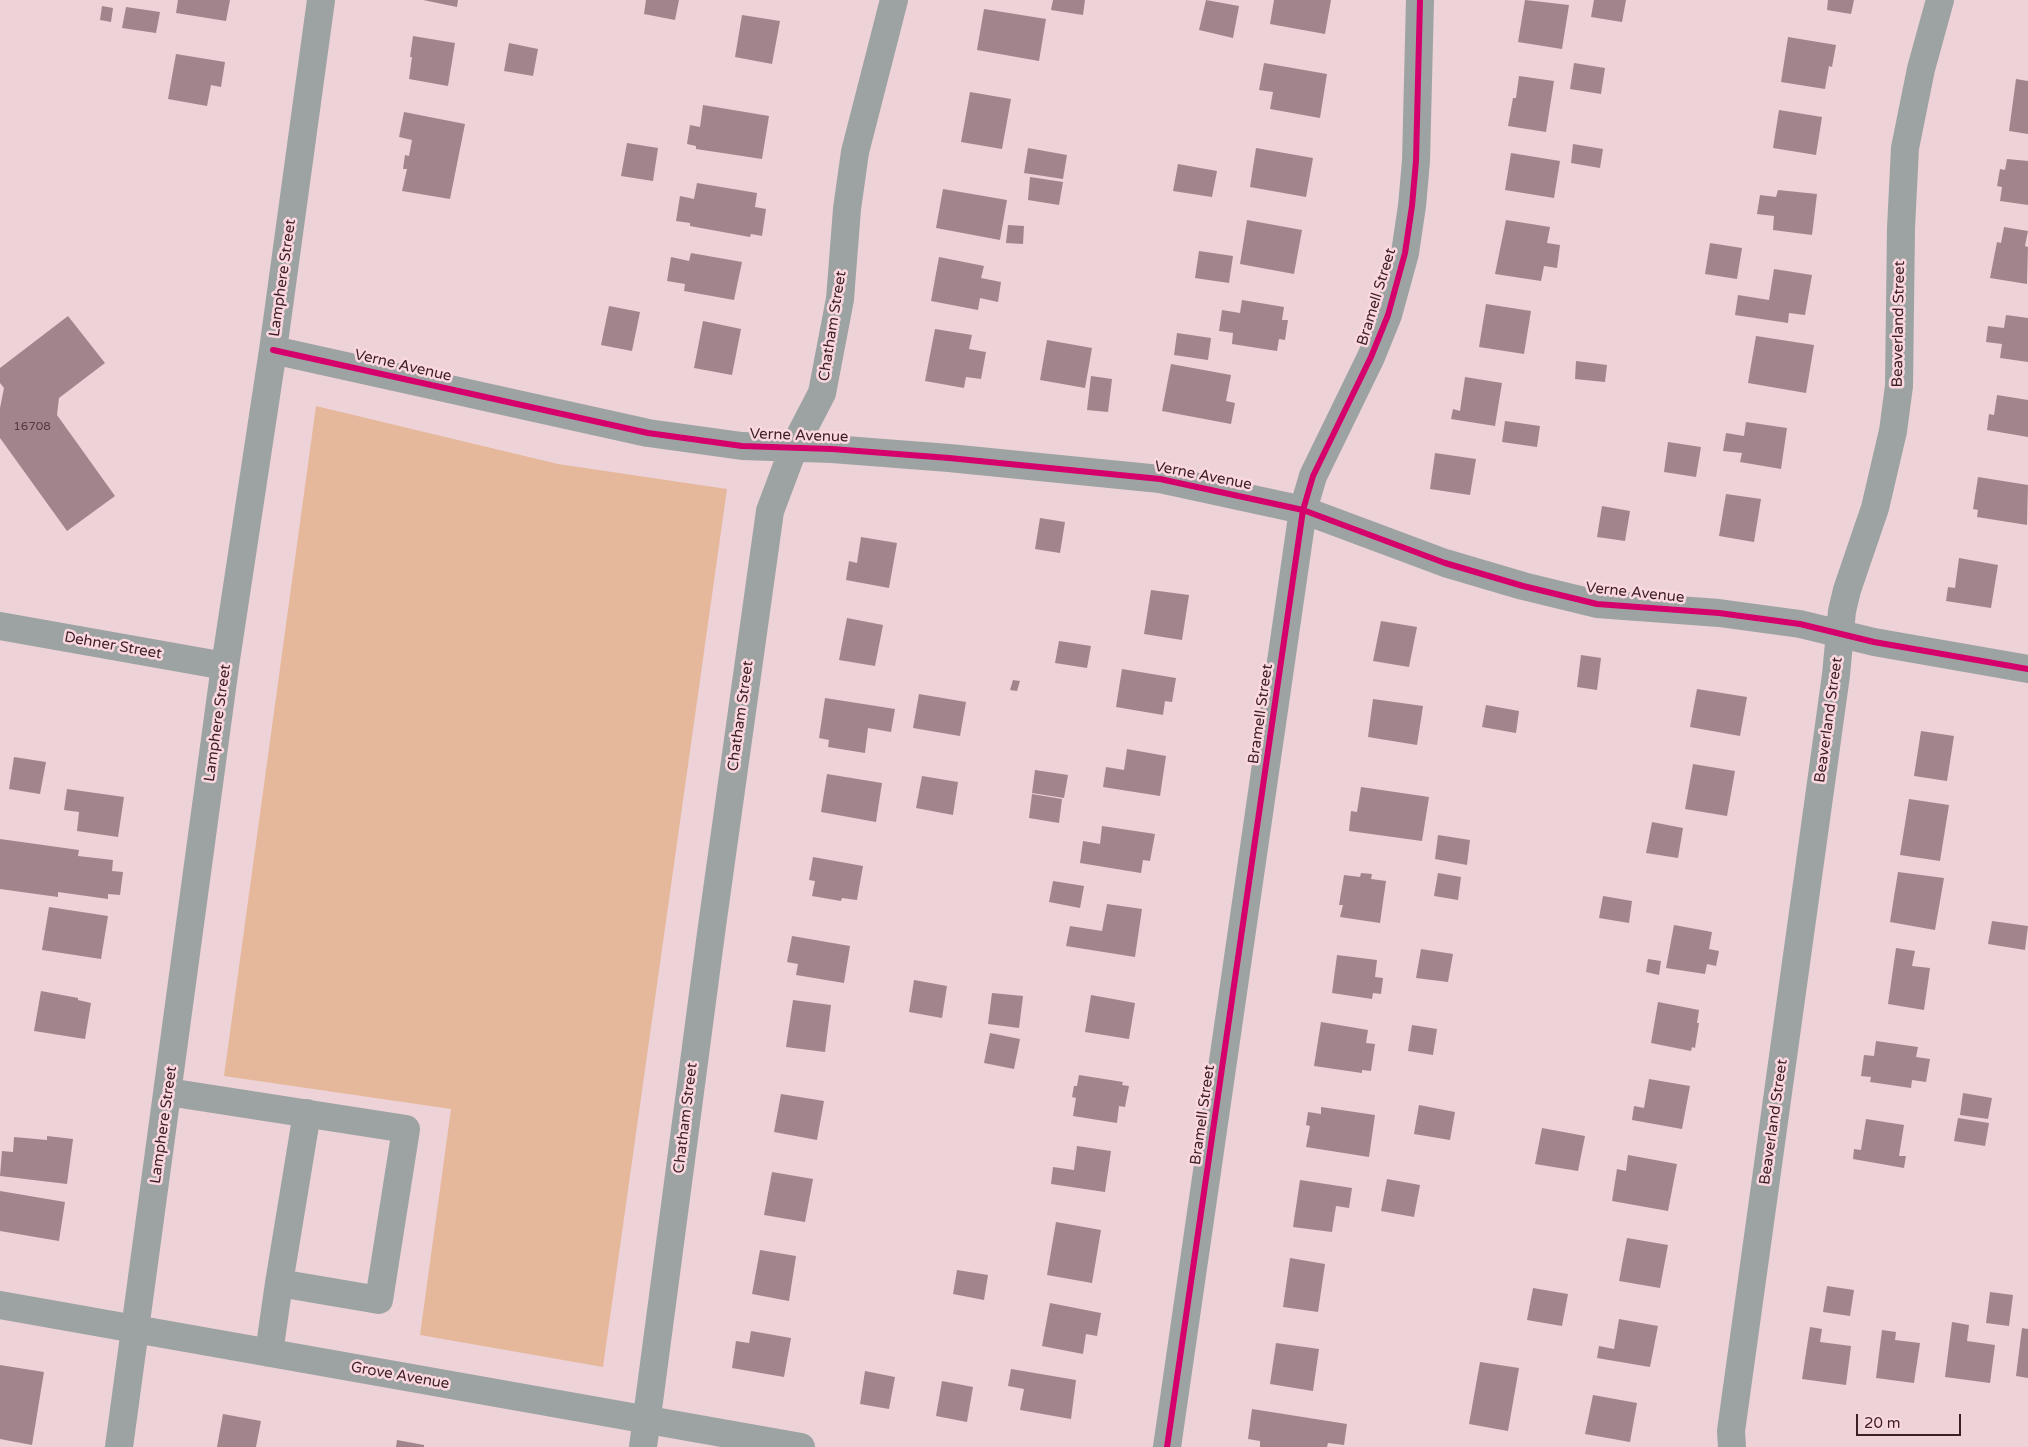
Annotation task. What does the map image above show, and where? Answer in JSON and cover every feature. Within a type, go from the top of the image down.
[{"type":"street","name":"Lamphere Street","points":[[119,1447],[225,666],[273,350],[321,0]]},
{"type":"street","name":"Chatham Street","points":[[644,1434],[768,521],[777,488],[794,446],[822,393],[840,300],[847,209],[855,152],[894,0]]},
{"type":"street","name":"Bramell Street","points":[[1167,1447],[1303,510],[1313,476],[1371,357],[1388,315],[1405,253],[1416,161],[1420,0]]},
{"type":"street","name":"Beaverland Street","points":[[1732,1447],[1731,1431],[1842,611],[1874,508],[1893,431],[1899,386],[1901,228],[1905,148],[1921,69],[1940,0]]},
{"type":"street","name":"Verne Avenue","points":[[273,350],[648,433],[742,446],[794,446],[949,458],[1160,479],[1303,510],[1445,563],[1523,586],[1597,604],[1719,613],[1800,624],[1874,642],[2028,669]]},
{"type":"street","name":"Dehner Street","points":[[0,626],[225,666]]},
{"type":"street","points":[[168,1092],[406,1129],[379,1300],[279,1283]]},
{"type":"street","points":[[269,1353],[307,1113]]},
{"type":"street","name":"Grove Avenue","points":[[0,1305],[269,1353],[644,1434],[801,1447]]},
{"type":"shaded area","points":[[316,406],[558,464],[727,489],[603,1367],[420,1335],[451,1109],[224,1076]]},
{"type":"building","points":[[178,0],[230,0],[226,21],[176,13]]},
{"type":"building","points":[[423,0],[458,0],[457,7]]},
{"type":"building","points":[[646,0],[679,0],[675,20],[644,14]]},
{"type":"building","points":[[1053,0],[1085,0],[1083,15],[1051,10]]},
{"type":"building","points":[[1206,0],[1239,6],[1233,38],[1199,30]]},
{"type":"building","points":[[1274,0],[1331,0],[1325,34],[1270,24]]},
{"type":"building","points":[[1525,0],[1569,5],[1562,49],[1518,42]]},
{"type":"building","points":[[1594,0],[1626,0],[1622,22],[1591,17]]},
{"type":"building","points":[[1828,0],[1854,0],[1851,14],[1827,10]]},
{"type":"building","points":[[102,6],[113,8],[111,22],[100,20]]},
{"type":"building","points":[[126,7],[160,12],[156,33],[122,28]]},
{"type":"building","points":[[984,9],[1046,19],[1039,61],[977,50]]},
{"type":"building","points":[[742,15],[780,21],[772,64],[735,57]]},
{"type":"building","points":[[413,36],[455,43],[448,86],[409,79]]},
{"type":"building","points":[[1788,37],[1836,45],[1832,67],[1829,66],[1825,89],[1781,82]]},
{"type":"building","points":[[509,43],[538,49],[533,76],[504,71]]},
{"type":"building","points":[[176,54],[225,62],[221,87],[211,85],[207,106],[168,99]]},
{"type":"building","points":[[1264,63],[1327,74],[1320,118],[1270,109],[1273,92],[1259,90]]},
{"type":"building","points":[[1574,63],[1605,68],[1601,94],[1570,89]]},
{"type":"building","points":[[1519,76],[1554,81],[1546,132],[1508,126],[1513,98],[1516,98]]},
{"type":"building","points":[[2016,79],[2028,81],[2028,134],[2009,131]]},
{"type":"building","points":[[970,92],[1011,99],[1002,149],[961,142]]},
{"type":"building","points":[[703,105],[769,116],[762,159],[696,149],[696,146],[687,144],[690,125],[700,127]]},
{"type":"building","points":[[1779,110],[1822,117],[1816,155],[1773,148]]},
{"type":"building","points":[[404,112],[465,124],[450,199],[402,191],[407,169],[403,169],[405,155],[409,156],[412,140],[399,137]]},
{"type":"building","points":[[627,143],[658,148],[653,181],[621,176]]},
{"type":"building","points":[[1573,144],[1603,149],[1600,168],[1571,163]]},
{"type":"building","points":[[1028,148],[1067,155],[1063,179],[1024,173]]},
{"type":"building","points":[[1256,148],[1313,158],[1306,197],[1250,187]]},
{"type":"building","points":[[1511,153],[1560,161],[1554,198],[1505,190]]},
{"type":"building","points":[[2007,159],[2028,161],[2028,205],[2000,201],[2002,187],[1997,186],[2000,169],[2005,170]]},
{"type":"building","points":[[1178,164],[1217,171],[1212,197],[1173,191]]},
{"type":"building","points":[[1030,177],[1063,182],[1059,205],[1028,200]]},
{"type":"building","points":[[697,183],[757,193],[755,207],[766,209],[762,236],[751,234],[750,237],[690,226],[690,223],[676,221],[680,196],[694,199]]},
{"type":"building","points":[[943,189],[1007,200],[1000,240],[936,228]]},
{"type":"building","points":[[1778,190],[1817,194],[1812,235],[1773,230],[1774,216],[1757,214],[1760,195],[1776,197]]},
{"type":"building","points":[[1247,220],[1302,230],[1294,274],[1240,264]]},
{"type":"building","points":[[1506,220],[1550,227],[1547,243],[1560,245],[1557,268],[1544,266],[1541,281],[1495,274]]},
{"type":"building","points":[[1008,225],[1024,226],[1023,244],[1006,243]]},
{"type":"building","points":[[2004,227],[2028,231],[2025,246],[2028,247],[2027,284],[1990,278],[1997,242],[2001,243]]},
{"type":"building","points":[[1710,243],[1742,248],[1737,279],[1705,274]]},
{"type":"building","points":[[1199,251],[1233,256],[1229,283],[1195,278]]},
{"type":"building","points":[[691,253],[742,262],[734,300],[684,291],[685,284],[667,281],[671,257],[689,261]]},
{"type":"building","points":[[939,257],[984,266],[981,278],[1001,282],[998,302],[980,298],[978,310],[931,301]]},
{"type":"building","points":[[1774,269],[1812,275],[1805,315],[1789,313],[1788,323],[1735,315],[1738,295],[1769,300]]},
{"type":"building","points":[[1242,300],[1284,307],[1282,320],[1288,320],[1285,340],[1279,339],[1277,351],[1232,344],[1233,333],[1219,331],[1222,310],[1240,313]]},
{"type":"building","points":[[1486,304],[1531,311],[1524,354],[1479,347]]},
{"type":"building","points":[[609,306],[640,312],[632,351],[601,345]]},
{"type":"building","points":[[2006,315],[2028,318],[2028,362],[2000,358],[2002,344],[1986,342],[1988,326],[2004,328]]},
{"type":"building","points":[[68,316],[105,363],[59,398],[57,415],[115,496],[67,531],[0,438],[0,408],[4,388],[0,383],[0,368]]},
{"type":"building","points":[[703,321],[741,329],[732,375],[694,368]]},
{"type":"building","points":[[935,329],[972,335],[969,349],[986,352],[981,379],[966,377],[964,388],[925,381]]},
{"type":"building","points":[[1177,333],[1211,338],[1208,360],[1174,355]]},
{"type":"building","points":[[1756,336],[1814,345],[1806,393],[1748,383]]},
{"type":"building","points":[[1047,340],[1092,348],[1085,388],[1040,380]]},
{"type":"building","points":[[1576,361],[1607,365],[1605,382],[1575,379]]},
{"type":"building","points":[[1171,364],[1231,375],[1226,401],[1235,403],[1231,424],[1162,411]]},
{"type":"building","points":[[1091,376],[1112,379],[1108,412],[1087,410]]},
{"type":"building","points":[[1465,377],[1502,383],[1495,426],[1451,419],[1453,409],[1460,411]]},
{"type":"building","points":[[1997,395],[2028,400],[2028,437],[1987,430],[1989,414],[1994,415]]},
{"type":"building","points":[[1505,421],[1540,426],[1537,447],[1502,442]]},
{"type":"building","points":[[1746,422],[1787,428],[1781,469],[1740,462],[1742,453],[1723,451],[1726,433],[1744,436]]},
{"type":"building","points":[[1668,442],[1701,447],[1696,477],[1664,472]]},
{"type":"building","points":[[1435,453],[1476,459],[1470,495],[1430,489]]},
{"type":"building","points":[[1978,477],[2028,485],[2027,525],[1977,517],[1978,510],[1973,509]]},
{"type":"building","points":[[1726,494],[1761,499],[1754,542],[1719,536]]},
{"type":"building","points":[[1602,506],[1630,511],[1625,541],[1597,537]]},
{"type":"building","points":[[1040,518],[1065,522],[1060,553],[1035,549]]},
{"type":"building","points":[[861,537],[897,543],[889,588],[846,580],[849,561],[857,563]]},
{"type":"building","points":[[1959,558],[1998,565],[1991,608],[1946,601],[1948,587],[1955,588]]},
{"type":"building","points":[[1151,590],[1189,595],[1182,640],[1144,634]]},
{"type":"building","points":[[847,618],[883,625],[875,666],[839,660]]},
{"type":"building","points":[[1381,621],[1417,627],[1409,667],[1373,661]]},
{"type":"building","points":[[1059,641],[1091,646],[1087,668],[1055,663]]},
{"type":"building","points":[[1581,655],[1601,658],[1597,690],[1577,687]]},
{"type":"building","points":[[1122,669],[1176,678],[1172,702],[1165,701],[1163,715],[1116,707]]},
{"type":"building","points":[[1013,680],[1020,681],[1017,691],[1010,690]]},
{"type":"building","points":[[1697,689],[1747,697],[1740,736],[1690,727]]},
{"type":"building","points":[[919,694],[966,702],[960,736],[913,728]]},
{"type":"building","points":[[825,698],[895,709],[891,732],[868,728],[865,753],[828,747],[829,740],[819,738]]},
{"type":"building","points":[[1373,699],[1423,706],[1417,745],[1368,737]]},
{"type":"building","points":[[1486,705],[1519,711],[1516,733],[1482,727]]},
{"type":"building","points":[[1921,731],[1954,736],[1947,781],[1914,776]]},
{"type":"building","points":[[1127,749],[1166,756],[1160,796],[1103,787],[1106,767],[1124,770]]},
{"type":"building","points":[[14,757],[46,762],[40,794],[9,789]]},
{"type":"building","points":[[1693,764],[1735,771],[1727,816],[1685,809]]},
{"type":"building","points":[[1035,770],[1068,775],[1064,798],[1032,793]]},
{"type":"building","points":[[827,774],[882,783],[876,822],[821,812]]},
{"type":"building","points":[[922,776],[958,782],[953,815],[916,808]]},
{"type":"building","points":[[1361,787],[1429,797],[1422,841],[1349,831],[1351,811],[1357,812]]},
{"type":"building","points":[[67,789],[124,797],[118,837],[77,831],[79,812],[64,810]]},
{"type":"building","points":[[1032,794],[1062,799],[1059,823],[1029,818]]},
{"type":"building","points":[[1909,799],[1949,805],[1940,861],[1900,855]]},
{"type":"building","points":[[1652,822],[1683,828],[1678,858],[1646,853]]},
{"type":"building","points":[[1102,826],[1155,834],[1150,861],[1143,860],[1141,873],[1080,863],[1083,841],[1100,844]]},
{"type":"building","points":[[1438,835],[1470,840],[1467,865],[1435,859]]},
{"type":"building","points":[[0,839],[79,850],[78,856],[113,860],[112,871],[123,872],[120,895],[108,894],[108,899],[58,892],[58,897],[0,889]]},
{"type":"building","points":[[813,857],[863,866],[857,900],[842,898],[841,901],[812,896],[815,881],[809,880]]},
{"type":"building","points":[[1898,872],[1944,878],[1935,930],[1890,922]]},
{"type":"building","points":[[1361,873],[1372,874],[1371,879],[1386,881],[1380,923],[1340,917],[1343,905],[1339,905],[1344,875],[1360,877]]},
{"type":"building","points":[[1438,873],[1461,877],[1458,900],[1434,896]]},
{"type":"building","points":[[1053,881],[1084,886],[1080,908],[1049,902]]},
{"type":"building","points":[[1603,896],[1632,901],[1629,923],[1599,918]]},
{"type":"building","points":[[1107,904],[1142,909],[1135,957],[1066,946],[1070,926],[1102,931]]},
{"type":"building","points":[[49,907],[108,916],[101,959],[42,950]]},
{"type":"building","points":[[1992,921],[2028,926],[2025,950],[1988,944]]},
{"type":"building","points":[[1674,925],[1712,932],[1709,949],[1719,951],[1716,966],[1707,964],[1705,974],[1666,968]]},
{"type":"building","points":[[792,936],[850,946],[844,983],[796,975],[798,964],[787,962]]},
{"type":"building","points":[[1896,948],[1915,951],[1912,966],[1930,968],[1924,1010],[1888,1004]]},
{"type":"building","points":[[1421,949],[1453,954],[1448,982],[1416,978]]},
{"type":"building","points":[[1337,955],[1377,960],[1375,977],[1383,978],[1381,994],[1373,993],[1372,999],[1332,993]]},
{"type":"building","points":[[1648,959],[1661,961],[1659,975],[1646,972]]},
{"type":"building","points":[[914,980],[947,986],[942,1018],[909,1012]]},
{"type":"building","points":[[41,991],[78,998],[78,1000],[91,1003],[85,1039],[34,1031]]},
{"type":"building","points":[[992,993],[1023,996],[1019,1028],[988,1024]]},
{"type":"building","points":[[1091,995],[1135,1003],[1129,1039],[1085,1032]]},
{"type":"building","points":[[793,1000],[831,1005],[825,1052],[786,1047]]},
{"type":"building","points":[[1658,1002],[1699,1010],[1695,1048],[1692,1047],[1691,1051],[1651,1043]]},
{"type":"building","points":[[1321,1022],[1368,1030],[1366,1043],[1375,1044],[1371,1071],[1362,1070],[1362,1073],[1314,1066]]},
{"type":"building","points":[[1412,1025],[1437,1029],[1433,1055],[1408,1051]]},
{"type":"building","points":[[990,1033],[1020,1039],[1014,1069],[984,1063]]},
{"type":"building","points":[[1876,1041],[1918,1047],[1916,1057],[1930,1059],[1926,1082],[1912,1080],[1911,1088],[1870,1082],[1871,1077],[1861,1076],[1864,1055],[1874,1056]]},
{"type":"building","points":[[1079,1075],[1123,1082],[1122,1085],[1129,1086],[1125,1107],[1119,1106],[1117,1123],[1073,1116],[1076,1098],[1072,1097]]},
{"type":"building","points":[[1649,1079],[1690,1086],[1682,1129],[1632,1120],[1634,1106],[1644,1108]]},
{"type":"building","points":[[1963,1093],[1992,1098],[1988,1119],[1960,1115]]},
{"type":"building","points":[[781,1094],[824,1101],[817,1140],[774,1132]]},
{"type":"building","points":[[1419,1105],[1455,1112],[1450,1140],[1414,1134]]},
{"type":"building","points":[[1321,1107],[1375,1115],[1369,1157],[1306,1147],[1310,1126],[1306,1125],[1308,1112],[1321,1114]]},
{"type":"building","points":[[1958,1118],[1989,1123],[1985,1146],[1954,1141]]},
{"type":"building","points":[[1866,1119],[1904,1125],[1899,1156],[1906,1156],[1904,1168],[1853,1159],[1854,1149],[1861,1150]]},
{"type":"building","points":[[1542,1128],[1585,1136],[1578,1171],[1535,1164]]},
{"type":"building","points":[[47,1136],[73,1139],[67,1184],[0,1176],[2,1151],[13,1152],[14,1137],[47,1140]]},
{"type":"building","points":[[1077,1146],[1111,1151],[1105,1192],[1051,1184],[1053,1167],[1074,1170]]},
{"type":"building","points":[[1628,1155],[1677,1164],[1668,1211],[1612,1201],[1617,1169],[1626,1171]]},
{"type":"building","points":[[772,1172],[813,1179],[805,1222],[764,1215]]},
{"type":"building","points":[[1387,1179],[1420,1185],[1414,1217],[1381,1211]]},
{"type":"building","points":[[1300,1180],[1352,1188],[1349,1208],[1336,1206],[1332,1232],[1293,1227]]},
{"type":"building","points":[[0,1191],[65,1202],[59,1241],[0,1231]]},
{"type":"building","points":[[1056,1222],[1101,1230],[1092,1283],[1047,1275]]},
{"type":"building","points":[[1627,1238],[1668,1245],[1660,1288],[1619,1281]]},
{"type":"building","points":[[760,1250],[796,1256],[789,1301],[752,1294]]},
{"type":"building","points":[[1290,1258],[1325,1264],[1318,1312],[1283,1307]]},
{"type":"building","points":[[957,1270],[988,1275],[984,1300],[953,1294]]},
{"type":"building","points":[[1827,1286],[1854,1290],[1850,1316],[1823,1312]]},
{"type":"building","points":[[1533,1288],[1568,1294],[1562,1326],[1527,1320]]},
{"type":"building","points":[[1990,1292],[2013,1295],[2009,1326],[1986,1323]]},
{"type":"building","points":[[1050,1303],[1101,1313],[1097,1336],[1086,1334],[1083,1354],[1042,1346]]},
{"type":"building","points":[[1619,1319],[1658,1326],[1650,1367],[1597,1358],[1599,1346],[1614,1349]]},
{"type":"building","points":[[1952,1322],[1969,1325],[1967,1341],[1995,1345],[1990,1383],[1945,1377]]},
{"type":"building","points":[[1810,1327],[1822,1329],[1820,1342],[1851,1346],[1846,1385],[1802,1379]]},
{"type":"building","points":[[2022,1328],[2028,1329],[2028,1378],[2016,1376]]},
{"type":"building","points":[[1882,1330],[1896,1332],[1895,1340],[1920,1343],[1914,1383],[1876,1378]]},
{"type":"building","points":[[751,1331],[791,1338],[784,1377],[732,1368],[736,1341],[749,1343]]},
{"type":"building","points":[[1276,1343],[1319,1349],[1313,1391],[1270,1384]]},
{"type":"building","points":[[1480,1362],[1519,1368],[1508,1431],[1469,1424]]},
{"type":"building","points":[[0,1365],[44,1372],[32,1445],[0,1439]]},
{"type":"building","points":[[1011,1369],[1076,1380],[1071,1419],[1020,1410],[1024,1389],[1008,1386]]},
{"type":"building","points":[[865,1371],[895,1377],[889,1409],[860,1404]]},
{"type":"building","points":[[942,1381],[973,1387],[967,1422],[936,1416]]},
{"type":"building","points":[[1593,1395],[1637,1403],[1630,1442],[1585,1434]]},
{"type":"building","points":[[1252,1409],[1347,1424],[1344,1445],[1328,1443],[1327,1447],[1260,1447],[1260,1441],[1248,1439]]},
{"type":"building","points":[[223,1414],[261,1421],[256,1447],[217,1447]]},
{"type":"building","points":[[397,1440],[424,1445],[424,1447],[396,1447]]},
{"type":"cycle path","points":[[1167,1447],[1303,510],[1313,476],[1371,357],[1388,315],[1405,253],[1416,161],[1420,0]]},
{"type":"cycle path","points":[[273,350],[648,433],[742,446],[832,449],[949,458],[1160,479],[1303,510],[1445,563],[1523,586],[1597,604],[1719,613],[1800,624],[1874,642],[2028,669]]}]
